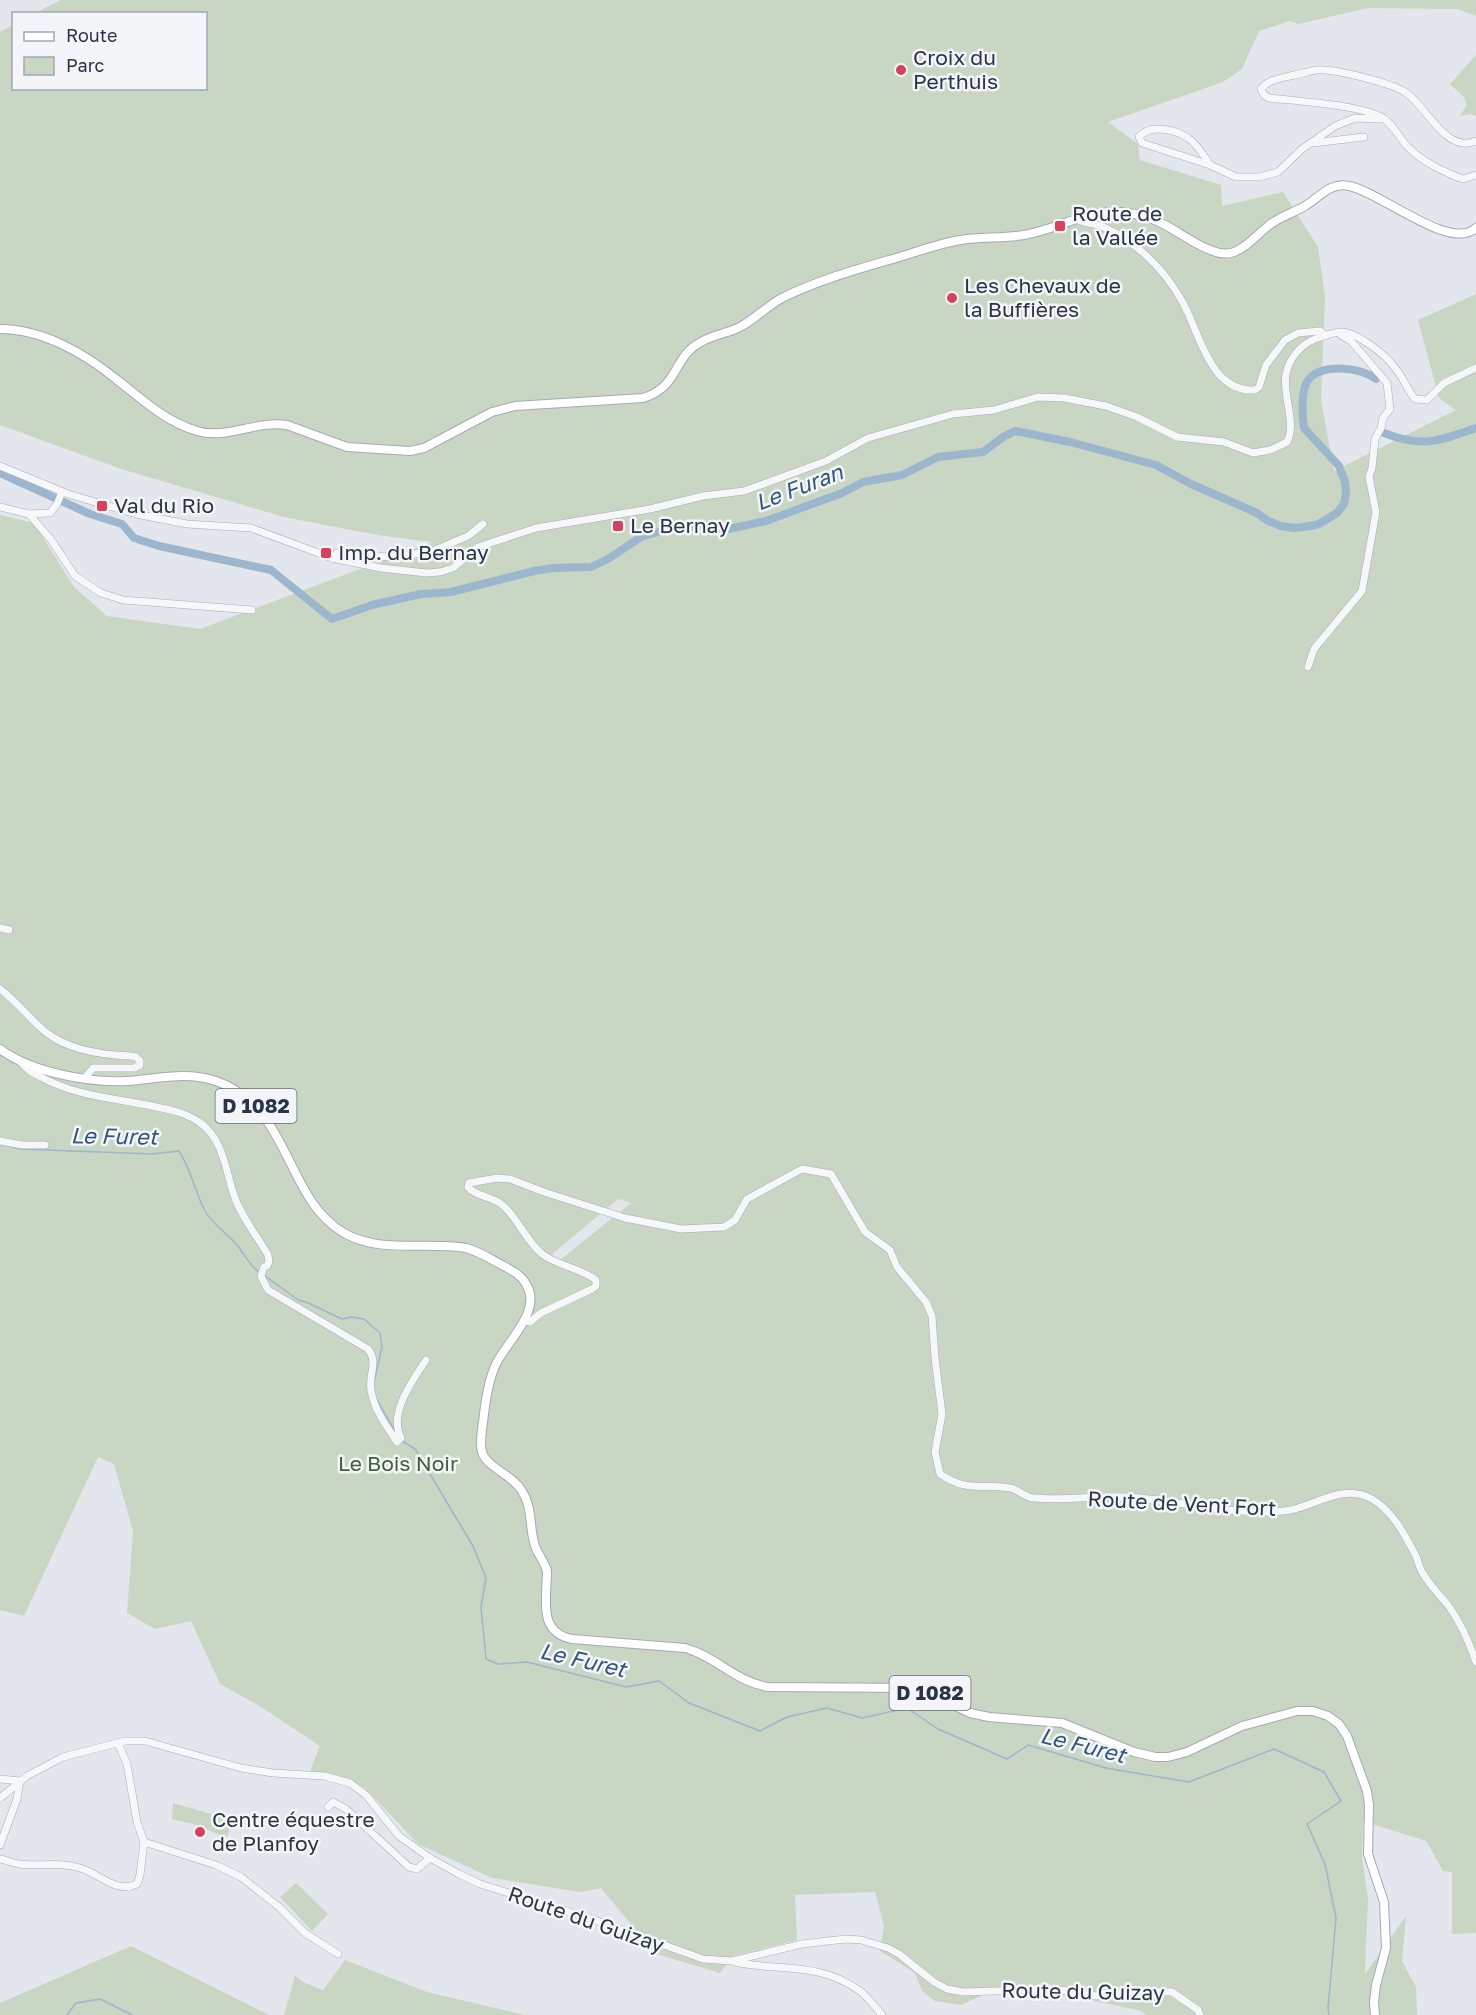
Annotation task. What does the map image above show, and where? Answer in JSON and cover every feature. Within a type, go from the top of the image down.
[{"type":"main road","points":[[0,329],[27,332],[73,350],[94,362],[145,404],[167,418],[197,431],[213,434],[277,424],[287,425],[347,447],[410,451],[430,445],[492,412],[515,406],[642,398],[653,395],[664,388],[686,353],[700,342],[739,327],[768,307],[800,290],[954,241],[1027,234],[1077,219],[1112,212],[1144,216],[1158,221],[1210,250],[1219,254],[1229,254],[1240,250],[1271,224],[1306,205],[1324,190],[1342,184],[1384,200],[1443,231],[1464,235],[1476,228]]},
{"type":"main road","name":"D 1082","points":[[0,1049],[20,1061],[85,1078],[110,1082],[194,1076],[229,1087],[245,1097],[265,1117],[314,1203],[323,1216],[338,1229],[370,1243],[458,1247],[480,1253],[523,1279],[530,1295],[530,1309],[497,1362],[489,1382],[482,1449],[489,1462],[510,1477],[522,1490],[527,1500],[536,1548],[548,1571],[547,1618],[549,1625],[556,1633],[572,1639],[685,1648],[700,1653],[733,1675],[768,1687],[917,1689],[970,1713],[1062,1724],[1134,1752],[1155,1756],[1178,1755],[1242,1726],[1298,1711],[1313,1711],[1328,1716],[1339,1724],[1347,1736],[1369,1805],[1368,1854],[1384,1902],[1386,1948],[1376,1985],[1375,2015]]},
{"type":"street","points":[[1476,141],[1464,144],[1446,135],[1419,102],[1407,93],[1386,83],[1320,70],[1275,80],[1261,89],[1269,98],[1369,112],[1385,120],[1408,148],[1425,161],[1463,179],[1476,175]]},
{"type":"street","points":[[1210,165],[1190,139],[1178,133],[1152,129],[1143,132],[1139,137],[1142,143],[1210,165],[1236,177],[1259,177],[1278,172],[1310,143],[1335,126],[1355,118],[1385,120]]},
{"type":"street","points":[[1310,143],[1364,137]]},
{"type":"street","points":[[1077,219],[1103,227],[1141,249],[1183,301],[1195,333],[1214,368],[1231,385],[1255,390],[1259,387],[1266,365],[1285,340],[1298,333],[1320,331],[1326,336]]},
{"type":"street","points":[[1308,667],[1314,649],[1362,591],[1376,512],[1369,477],[1375,440],[1383,418],[1390,409],[1387,383],[1351,341],[1336,333]]},
{"type":"street","points":[[0,466],[62,493],[160,519],[195,525],[251,528],[332,558],[381,568],[413,572],[440,572],[453,568],[478,547],[517,534],[558,523],[650,509],[703,496],[744,491],[826,461],[868,438],[953,414],[994,410],[1038,397],[1064,398],[1106,406],[1137,417],[1177,436],[1224,442],[1253,453],[1270,450],[1287,442],[1292,432],[1285,387],[1286,373],[1292,358],[1312,340],[1336,333],[1347,333],[1379,351],[1395,367],[1415,399],[1421,401],[1427,400],[1444,383],[1476,368]]},
{"type":"street","points":[[0,507],[29,514],[50,513],[62,493]]},
{"type":"street","points":[[29,514],[75,576],[101,593],[123,600],[252,610]]},
{"type":"street","points":[[332,558],[337,553],[373,557],[402,556],[433,551],[468,536],[483,524]]},
{"type":"street","points":[[0,928],[9,930]]},
{"type":"street","points":[[0,989],[54,1038],[85,1050],[136,1057],[140,1061],[140,1065],[134,1068],[93,1068],[85,1078]]},
{"type":"street","points":[[20,1061],[32,1072],[72,1091],[171,1110],[202,1124],[220,1149],[238,1204],[268,1254],[269,1262],[261,1274],[268,1290],[368,1349],[374,1363],[370,1383],[372,1398],[380,1417],[399,1440],[397,1427],[399,1415],[413,1379],[426,1360]]},
{"type":"street","points":[[0,1141],[45,1146]]},
{"type":"street","name":"Route de Vent Fort","points":[[524,1322],[530,1322],[540,1313],[592,1289],[596,1286],[596,1280],[543,1254],[524,1234],[507,1209],[498,1201],[472,1191],[468,1187],[470,1183],[496,1178],[510,1179],[625,1218],[681,1228],[724,1227],[735,1220],[747,1199],[802,1169],[831,1174],[865,1232],[890,1250],[897,1267],[926,1302],[932,1317],[934,1358],[942,1414],[935,1452],[940,1474],[954,1483],[967,1486],[1011,1488],[1031,1498],[1129,1497],[1249,1512],[1301,1508],[1321,1498],[1338,1494],[1356,1493],[1370,1497],[1390,1514],[1417,1558],[1420,1569],[1434,1590],[1452,1610],[1476,1662]]},
{"type":"street","name":"Route du Guizay","points":[[0,1798],[20,1781],[63,1757],[117,1743],[145,1741],[241,1768],[273,1773],[324,1776],[350,1783],[366,1795],[399,1836],[430,1858],[480,1884],[586,1917],[704,1959],[732,1961],[802,1944],[846,1939],[861,1940],[888,1948],[899,1954],[934,1982],[947,1989],[963,1992],[1054,1989],[1096,1996],[1143,1991],[1172,1992],[1198,2010],[1200,2015]]},
{"type":"street","points":[[0,1859],[19,1864],[66,1863],[93,1873],[119,1887],[127,1888],[137,1884],[144,1842],[137,1822],[127,1764],[117,1743]]},
{"type":"street","points":[[0,1779],[20,1781],[14,1808],[0,1845]]},
{"type":"street","points":[[328,1808],[333,1802],[346,1809],[409,1867],[417,1869],[430,1858]]},
{"type":"street","points":[[144,1842],[216,1865],[241,1877],[255,1886],[305,1932],[338,1954]]},
{"type":"street","points":[[732,1961],[760,1968],[812,1970],[829,1974],[861,1992],[882,2015]]},
{"type":"green space","name":"Le Bois Noir","points":[[61,0],[1476,0],[1476,16],[1458,9],[1368,8],[1298,24],[1290,21],[1259,31],[1242,69],[1223,82],[1108,122],[1138,144],[1140,160],[1221,185],[1222,206],[1283,192],[1318,247],[1325,296],[1321,400],[1334,471],[1456,410],[1439,398],[1418,320],[1476,294],[1476,1933],[1452,1934],[1452,1872],[1443,1871],[1426,1841],[1363,1821],[1362,1859],[1368,1898],[1365,1974],[1406,1916],[1402,1961],[1416,1987],[1417,2015],[1146,2015],[1142,2011],[1052,1992],[983,1995],[961,2005],[935,2001],[922,1991],[915,1973],[880,1951],[884,1926],[875,1892],[795,1895],[797,1940],[733,1956],[720,1973],[656,1954],[601,1888],[580,1892],[492,1878],[418,1844],[365,1788],[339,1776],[310,1771],[320,1746],[258,1705],[220,1684],[191,1621],[155,1629],[127,1613],[133,1531],[114,1464],[98,1457],[24,1616],[0,1610],[0,515],[34,523],[74,587],[107,616],[200,629],[432,542],[377,535],[284,517],[121,469],[0,425],[0,32],[12,26],[12,90],[207,90],[207,12],[37,12]],"holes":[[[618,1199],[631,1203],[560,1260],[551,1255]]]},
{"type":"green space","points":[[1476,55],[1476,116],[1471,114],[1460,116],[1467,105],[1464,97],[1450,84]]},
{"type":"green space","points":[[173,1803],[232,1820],[227,1838],[197,1825],[172,1819]]},
{"type":"green space","points":[[296,1883],[328,1914],[312,1931],[280,1897]]},
{"type":"green space","points":[[131,1946],[269,2015],[0,2015],[0,2003]]},
{"type":"green space","points":[[345,1960],[427,1992],[525,2015],[284,2015],[295,1976],[323,1990]]},
{"type":"waterway","name":"Le Furan","points":[[0,473],[90,514],[122,524],[134,538],[159,546],[271,570],[332,619],[372,605],[421,594],[451,592],[534,571],[591,567],[608,559],[641,537],[669,529],[702,525],[719,531],[766,521],[842,493],[863,482],[902,475],[938,457],[983,452],[1015,431],[1070,442],[1156,465],[1281,526],[1294,528],[1319,524],[1337,513],[1344,504],[1345,482],[1339,466],[1304,428],[1302,404],[1305,387],[1313,376],[1330,369],[1351,369],[1376,379]]},
{"type":"waterway","name":"Le Furan","points":[[1384,433],[1397,438],[1430,441],[1476,428]]},
{"type":"waterway","name":"Le Furet","points":[[0,1144],[21,1149],[152,1154],[179,1151],[208,1216],[260,1273]]},
{"type":"waterway","name":"Le Furet","points":[[264,1275],[298,1300],[342,1319],[351,1317],[364,1319],[380,1333],[382,1347],[374,1382]]},
{"type":"waterway","name":"Le Furet","points":[[376,1398],[396,1433]]},
{"type":"waterway","name":"Le Furet","points":[[402,1441],[415,1449],[473,1546],[486,1578],[481,1607],[486,1659],[498,1664],[527,1662],[626,1687],[659,1681],[689,1703],[760,1731],[787,1717],[827,1708],[862,1718],[907,1708],[938,1729],[1007,1759],[1028,1745],[1106,1768],[1189,1782],[1274,1749],[1324,1772],[1341,1801],[1307,1824],[1325,1864],[1336,1918],[1329,2015]]},
{"type":"waterway","points":[[67,2015],[76,2003],[100,1999],[132,2015]]},
{"type":"place","name":"Croix du Perthuis","points":[[901,70]]},
{"type":"place","name":"Route de la Vallée","points":[[1060,226]]},
{"type":"place","name":"Les Chevaux de la Buffières","points":[[952,298]]},
{"type":"place","name":"Val du Rio","points":[[102,506]]},
{"type":"place","name":"Le Bernay","points":[[618,526]]},
{"type":"place","name":"Imp. du Bernay","points":[[326,553]]},
{"type":"place","name":"Centre équestre de Planfoy","points":[[200,1832]]}]
